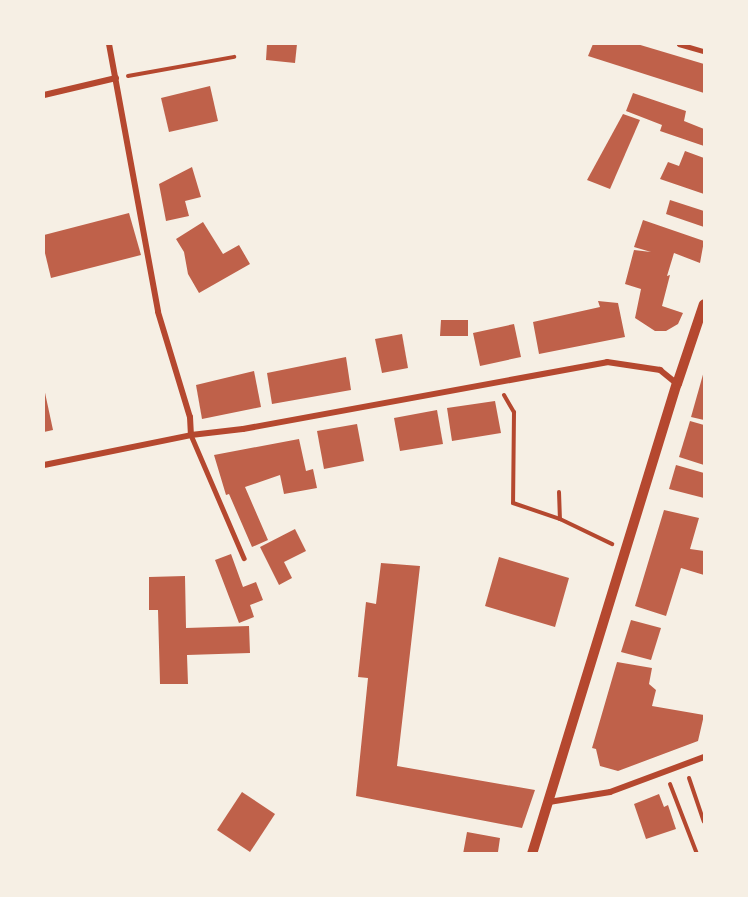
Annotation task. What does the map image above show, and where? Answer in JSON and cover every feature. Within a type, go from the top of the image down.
[{"type":"street","points":[[109,44],[158,312],[190,417],[191,435]]},
{"type":"street","points":[[44,95],[116,78]]},
{"type":"street","points":[[532,854],[677,384],[705,304]]},
{"type":"street","points":[[44,465],[191,435],[243,429],[607,362],[660,370],[677,384]]},
{"type":"street","points":[[549,802],[610,792],[705,757]]},
{"type":"lane","points":[[679,44],[705,51]]},
{"type":"lane","points":[[191,435],[244,558]]},
{"type":"path","points":[[116,78],[234,57]]},
{"type":"path","points":[[495,382],[514,412],[513,503],[560,519],[626,551]]},
{"type":"path","points":[[560,492],[560,519]]},
{"type":"path","points":[[684,765],[705,822]]},
{"type":"path","points":[[665,772],[697,854]]},
{"type":"building","points":[[267,44],[297,44],[295,63],[266,60]]},
{"type":"building","points":[[593,44],[637,44],[704,64],[704,93],[588,56]]},
{"type":"building","points":[[210,86],[218,121],[169,132],[161,98]]},
{"type":"building","points":[[633,93],[686,111],[684,121],[704,129],[704,146],[660,131],[662,125],[626,111]]},
{"type":"building","points":[[623,114],[640,120],[610,189],[587,180]]},
{"type":"building","points":[[685,151],[704,158],[704,194],[660,179],[668,162],[679,166]]},
{"type":"building","points":[[192,167],[201,197],[185,201],[189,216],[166,221],[159,184]]},
{"type":"building","points":[[670,200],[704,211],[704,227],[666,214]]},
{"type":"building","points":[[129,213],[141,255],[51,278],[44,249],[44,235]]},
{"type":"building","points":[[643,220],[704,241],[700,263],[674,253],[662,306],[683,313],[678,324],[666,331],[655,331],[635,318],[641,289],[625,284],[634,250],[651,252],[634,247]]},
{"type":"building","points":[[203,222],[223,254],[239,245],[250,264],[199,293],[188,274],[184,252],[176,239]]},
{"type":"building","points":[[598,301],[618,303],[625,337],[539,354],[533,322],[600,307]]},
{"type":"building","points":[[441,320],[468,320],[468,336],[440,336]]},
{"type":"building","points":[[514,324],[521,357],[480,366],[473,333]]},
{"type":"building","points":[[402,334],[408,368],[382,373],[375,339]]},
{"type":"building","points":[[346,357],[351,390],[272,404],[267,373]]},
{"type":"building","points":[[254,371],[261,407],[202,419],[196,385]]},
{"type":"building","points":[[704,371],[704,420],[691,417]]},
{"type":"building","points":[[44,388],[53,430],[44,432]]},
{"type":"building","points":[[495,401],[501,433],[452,441],[447,408]]},
{"type":"building","points":[[437,410],[443,444],[400,451],[394,418]]},
{"type":"building","points":[[690,421],[704,425],[704,465],[679,457]]},
{"type":"building","points":[[357,424],[364,461],[324,469],[317,431]]},
{"type":"building","points":[[299,439],[306,471],[313,469],[317,488],[284,494],[280,475],[245,487],[268,540],[252,547],[229,494],[226,495],[214,455]]},
{"type":"building","points":[[676,465],[704,473],[704,498],[669,489]]},
{"type":"building","points":[[664,510],[699,518],[690,549],[704,551],[704,575],[681,568],[666,616],[635,606]]},
{"type":"building","points":[[295,529],[306,551],[284,562],[292,578],[279,585],[260,547]]},
{"type":"building","points":[[231,554],[243,587],[256,582],[263,600],[250,605],[254,617],[239,623],[215,560]]},
{"type":"building","points":[[499,557],[569,578],[555,627],[485,606]]},
{"type":"building","points":[[381,563],[420,566],[397,766],[535,790],[522,828],[356,796],[368,678],[358,677],[366,602],[376,604]]},
{"type":"building","points":[[185,576],[186,628],[249,626],[250,653],[187,655],[188,684],[160,684],[158,610],[149,610],[149,577]]},
{"type":"building","points":[[631,620],[661,628],[651,660],[621,652]]},
{"type":"building","points":[[617,662],[652,668],[649,684],[656,690],[652,706],[704,715],[698,741],[618,771],[600,766],[596,749],[592,748]]},
{"type":"building","points":[[242,792],[275,814],[250,852],[217,830]]},
{"type":"building","points":[[659,794],[664,807],[668,805],[676,829],[646,839],[634,804]]},
{"type":"building","points":[[467,832],[500,838],[498,852],[502,854],[463,854]]}]
